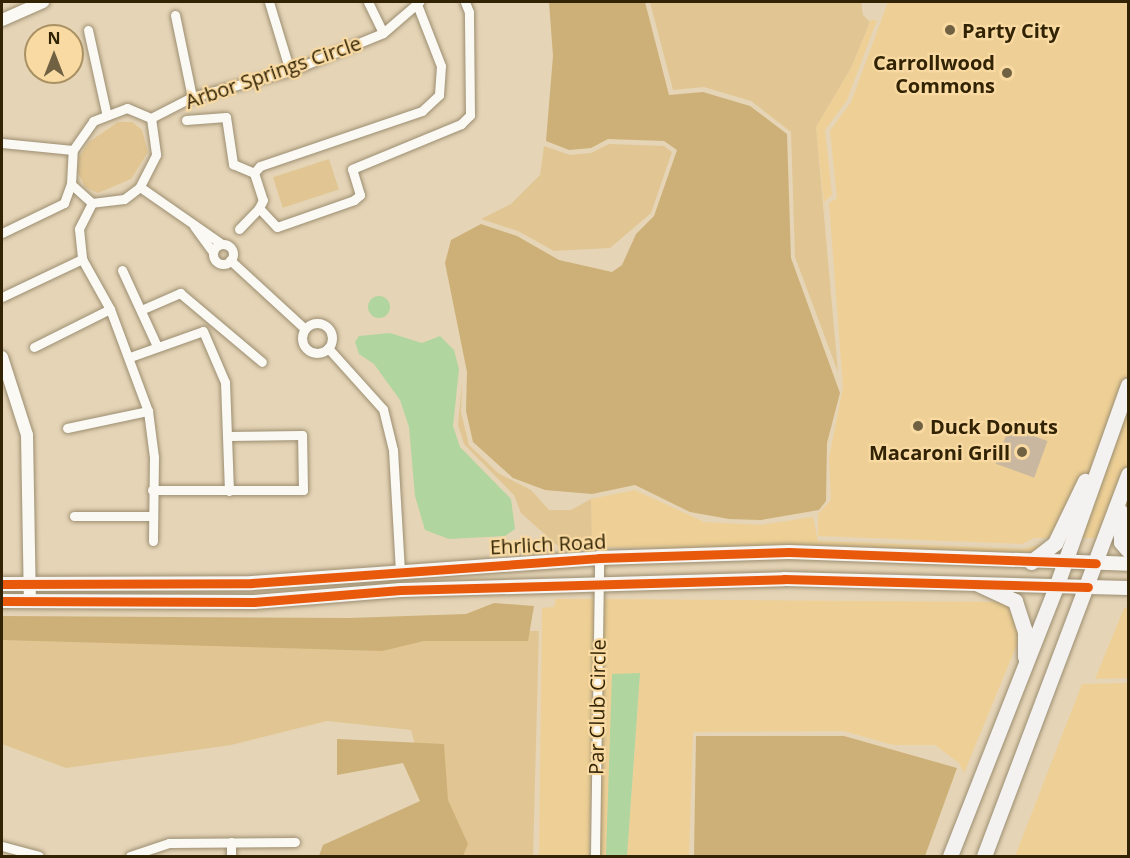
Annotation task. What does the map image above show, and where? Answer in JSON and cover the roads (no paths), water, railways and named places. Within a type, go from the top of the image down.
[{"type":"main road","points":[[950,856],[1056,587],[1128,385]]},
{"type":"main road","points":[[1031,562],[1055,543],[1095,459],[1107,443]]},
{"type":"main road","points":[[984,856],[1088,587],[1128,474]]},
{"type":"main road","points":[[1120,496],[1119,529],[1128,550]]},
{"type":"main road","name":"Ehrlich Road","points":[[2,584],[252,583],[599,558],[789,552],[1128,564]]},
{"type":"main road","name":"Ehrlich Road","points":[[2,601],[254,602],[401,590],[784,579],[1128,588]]},
{"type":"main road","points":[[978,584],[1003,592],[1015,601],[1025,631],[1025,663]]},
{"type":"street","points":[[2,20],[43,2]]},
{"type":"street","points":[[269,2],[290,71]]},
{"type":"street","points":[[368,2],[383,33]]},
{"type":"street","points":[[259,208],[277,227],[354,200],[360,195],[352,169],[466,120],[470,115],[471,69],[465,2]]},
{"type":"street","points":[[186,120],[226,117],[233,164],[257,170],[422,111],[439,95],[441,66],[419,4]]},
{"type":"street","name":"Arbor Springs Circle","points":[[151,118],[192,98],[290,71],[383,33],[419,4]]},
{"type":"street","points":[[175,15],[192,98]]},
{"type":"street","points":[[88,30],[106,112]]},
{"type":"street","points":[[2,233],[64,203],[70,184],[73,150],[83,132],[106,112],[127,108],[151,118],[156,155],[140,187],[124,198],[92,203],[70,184]]},
{"type":"street","points":[[2,143],[73,150]]},
{"type":"street","points":[[239,229],[259,208],[263,200],[257,170]]},
{"type":"street","points":[[140,187],[232,251],[230,260]]},
{"type":"street","points":[[92,203],[79,229],[82,259],[110,309],[148,411],[153,541]]},
{"type":"street","points":[[193,224],[219,263],[230,260]]},
{"type":"street","points":[[213,252],[222,244]]},
{"type":"street","points":[[2,297],[82,259]]},
{"type":"street","points":[[230,260],[305,329],[306,347],[315,352],[328,348],[332,339],[327,326],[313,323],[305,329]]},
{"type":"street","points":[[122,270],[157,346]]},
{"type":"street","points":[[141,310],[180,293],[262,362]]},
{"type":"street","points":[[34,346],[110,309]]},
{"type":"street","points":[[129,357],[204,331],[215,322]]},
{"type":"street","points":[[204,331],[225,382],[229,436],[229,491]]},
{"type":"street","points":[[328,348],[383,409],[393,450],[400,571]]},
{"type":"street","points":[[2,357],[27,435],[30,601]]},
{"type":"street","points":[[67,428],[148,411]]},
{"type":"street","points":[[152,490],[303,490],[302,435],[229,436]]},
{"type":"street","points":[[75,516],[153,516]]},
{"type":"street","name":"Par Club Circle","points":[[595,856],[599,558]]},
{"type":"street","points":[[231,842],[231,856]]},
{"type":"street","points":[[130,856],[169,843],[295,842]]},
{"type":"street","points":[[2,846],[39,856]]},
{"type":"place","name":"Party City","points":[[950,30]]},
{"type":"place","name":"Carrollwood Commons","points":[[1007,73]]},
{"type":"place","name":"Duck Donuts","points":[[918,426]]},
{"type":"place","name":"Macaroni Grill","points":[[1022,452]]}]
